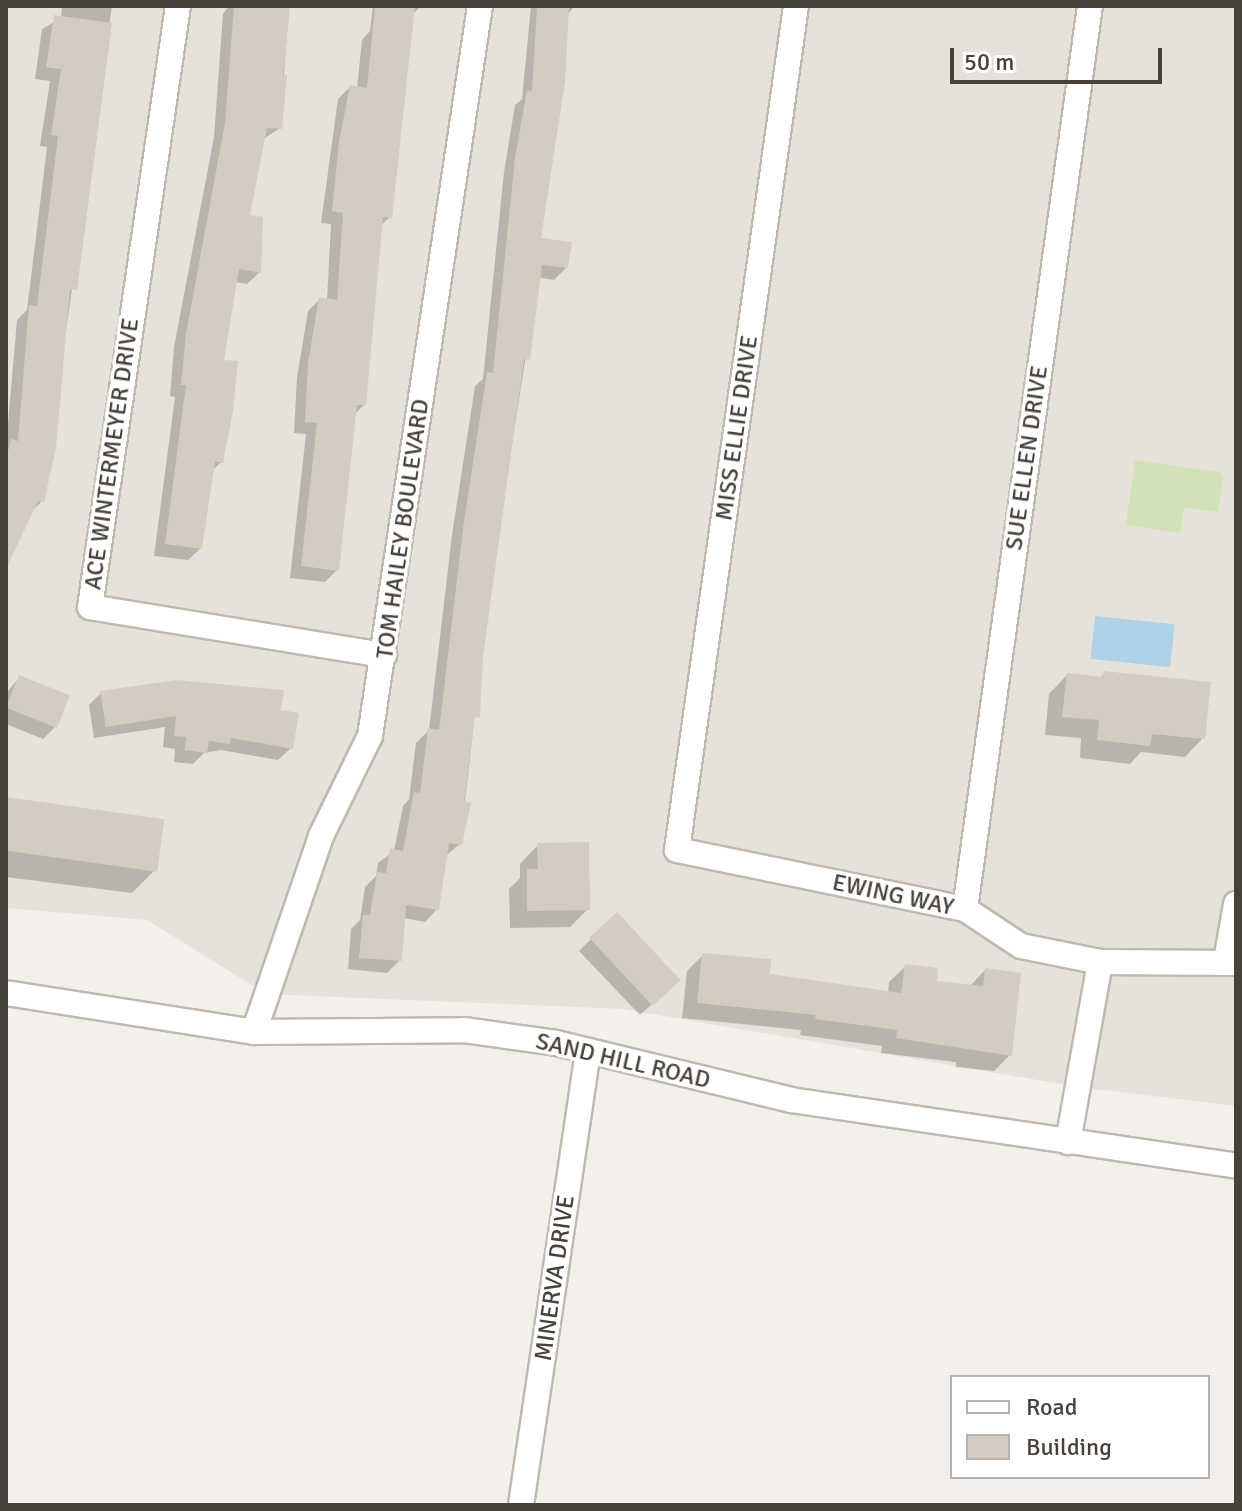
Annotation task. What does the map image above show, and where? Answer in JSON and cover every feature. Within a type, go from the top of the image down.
[{"type":"street","name":"ACE WINTERMEYER DRIVE","points":[[178,6],[90,607],[384,655]]},
{"type":"street","name":"TOM HAILEY BOULEVARD","points":[[254,1032],[321,836],[370,736],[480,6]]},
{"type":"street","name":"MISS ELLIE DRIVE","points":[[677,850],[796,6]]},
{"type":"street","name":"SUE ELLEN DRIVE","points":[[965,909],[1090,6]]},
{"type":"street","name":"EWING WAY","points":[[677,850],[965,909],[1021,946],[1100,962],[1231,962]]},
{"type":"street","points":[[1231,962],[1236,904]]},
{"type":"street","points":[[1068,1142],[1100,962]]},
{"type":"street","name":"SAND HILL ROAD","points":[[6,993],[254,1032],[464,1030],[588,1051],[791,1100],[1236,1166]]},
{"type":"street","name":"MINERVA DRIVE","points":[[521,1505],[588,1051]]},
{"type":"shaded area","points":[[6,6],[1236,6],[1236,1106],[1078,1087],[623,1009],[266,994],[147,920],[6,908]]},
{"type":"green space","points":[[1135,460],[1219,472],[1223,476],[1218,512],[1184,508],[1180,533],[1126,525]]},
{"type":"water","points":[[1095,616],[1175,624],[1170,667],[1091,659]]},
{"type":"building","points":[[234,6],[290,6],[283,75],[287,75],[282,129],[267,128],[250,215],[263,217],[261,273],[239,269],[224,360],[238,361],[233,411],[223,463],[215,461],[202,549],[165,544],[186,385],[181,385],[186,334],[225,123]]},
{"type":"building","points":[[375,6],[415,6],[392,218],[383,217],[366,405],[357,405],[339,571],[301,566],[317,423],[305,422],[308,363],[319,297],[337,300],[343,213],[332,211],[339,142],[350,85],[367,88]]},
{"type":"building","points":[[537,6],[569,6],[565,82],[541,238],[572,242],[568,268],[542,265],[530,360],[524,359],[483,657],[480,718],[475,717],[464,801],[471,803],[462,845],[449,843],[439,910],[406,905],[402,961],[359,958],[363,915],[370,915],[377,872],[386,873],[390,848],[403,851],[414,792],[420,793],[428,728],[439,730],[464,521],[487,372],[493,373],[515,158],[527,90],[532,91]]},
{"type":"building","points":[[54,15],[112,23],[77,290],[70,289],[56,448],[44,502],[38,501],[6,569],[6,459],[11,439],[18,441],[29,305],[37,306],[58,136],[51,135],[61,69],[46,67]]},
{"type":"building","points":[[1104,671],[1211,682],[1205,739],[1152,734],[1150,746],[1097,740],[1099,720],[1062,717],[1067,673],[1103,677]]},
{"type":"building","points":[[19,675],[70,696],[57,728],[6,707]]},
{"type":"building","points":[[177,680],[284,690],[281,710],[299,713],[293,749],[231,738],[230,744],[209,741],[207,753],[185,750],[186,737],[174,736],[176,716],[106,727],[100,691]]},
{"type":"building","points":[[6,797],[164,819],[157,872],[6,851]]},
{"type":"building","points":[[589,842],[590,910],[527,911],[527,869],[538,869],[537,843]]},
{"type":"building","points":[[617,912],[680,980],[653,1006],[589,938]]},
{"type":"building","points":[[702,953],[771,959],[770,974],[901,993],[905,964],[938,968],[937,981],[983,986],[985,968],[1021,973],[1012,1056],[896,1038],[897,1030],[815,1019],[816,1015],[697,1003]]}]
